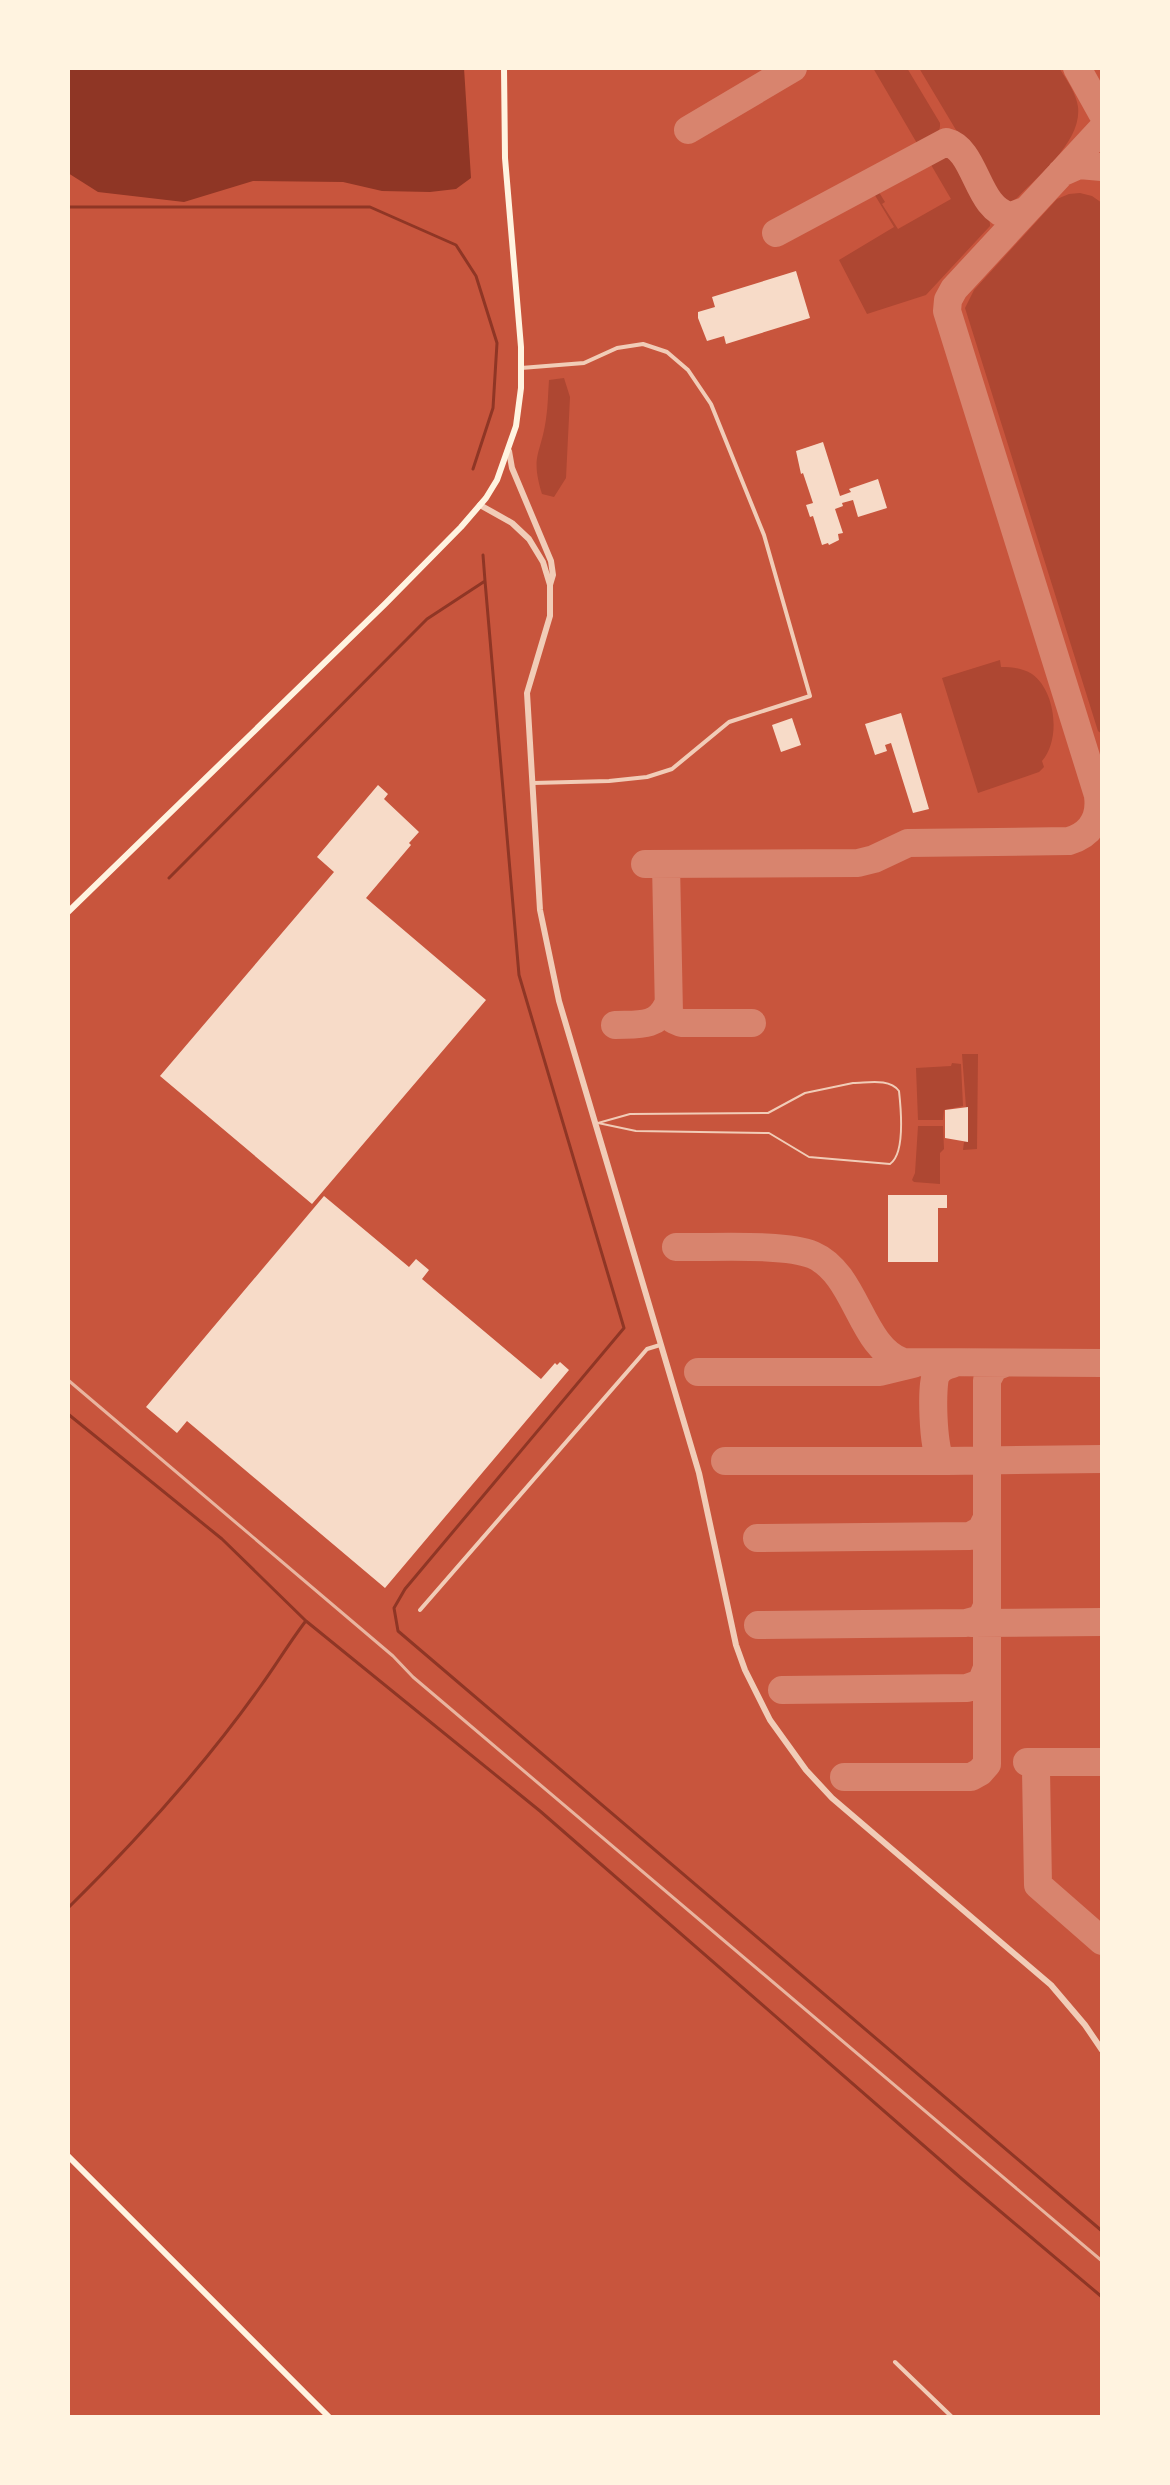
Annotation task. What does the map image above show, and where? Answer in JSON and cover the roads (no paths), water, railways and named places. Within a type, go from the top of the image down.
[{"type":"main road","points":[[68,912],[385,604],[480,505],[503,468],[519,410],[521,368],[505,158],[504,68]]},
{"type":"main road","points":[[68,2156],[329,2417]]},
{"type":"street","points":[[521,368],[584,363],[617,348],[643,344],[667,352],[688,370],[711,404],[764,535],[810,696],[729,722],[672,769],[647,777],[532,783]]},
{"type":"street","points":[[509,451],[512,468],[551,561],[553,575],[550,616],[527,693],[537,884],[545,938],[559,1001],[711,1521],[736,1645],[751,1683],[779,1733],[806,1770],[832,1798],[1051,1985],[1102,2050]]},
{"type":"street","points":[[480,505],[507,520],[529,539],[543,562],[550,585]]},
{"type":"street","points":[[420,1610],[647,1349],[660,1345]]},
{"type":"street","points":[[895,2362],[952,2417]]},
{"type":"lane","points":[[853,1083],[889,1084],[896,1086],[900,1096],[900,1152],[895,1162],[890,1164],[809,1157],[779,1138],[760,1132],[636,1131],[597,1123],[630,1114],[768,1113],[805,1093],[853,1083]]},
{"type":"waterway","points":[[68,207],[370,207],[456,245],[476,276],[497,343],[493,408],[473,469]]},
{"type":"waterway","points":[[169,878],[427,619],[485,581],[483,555]]},
{"type":"waterway","points":[[485,581],[519,975],[624,1328],[405,1589],[394,1608],[398,1631],[1102,2231]]},
{"type":"waterway","points":[[68,1414],[222,1539],[306,1621],[540,1811],[1102,2297]]},
{"type":"waterway","points":[[68,1908],[193,1774],[239,1716],[305,1622]]},
{"type":"railway","points":[[68,1380],[1102,2261]]}]
